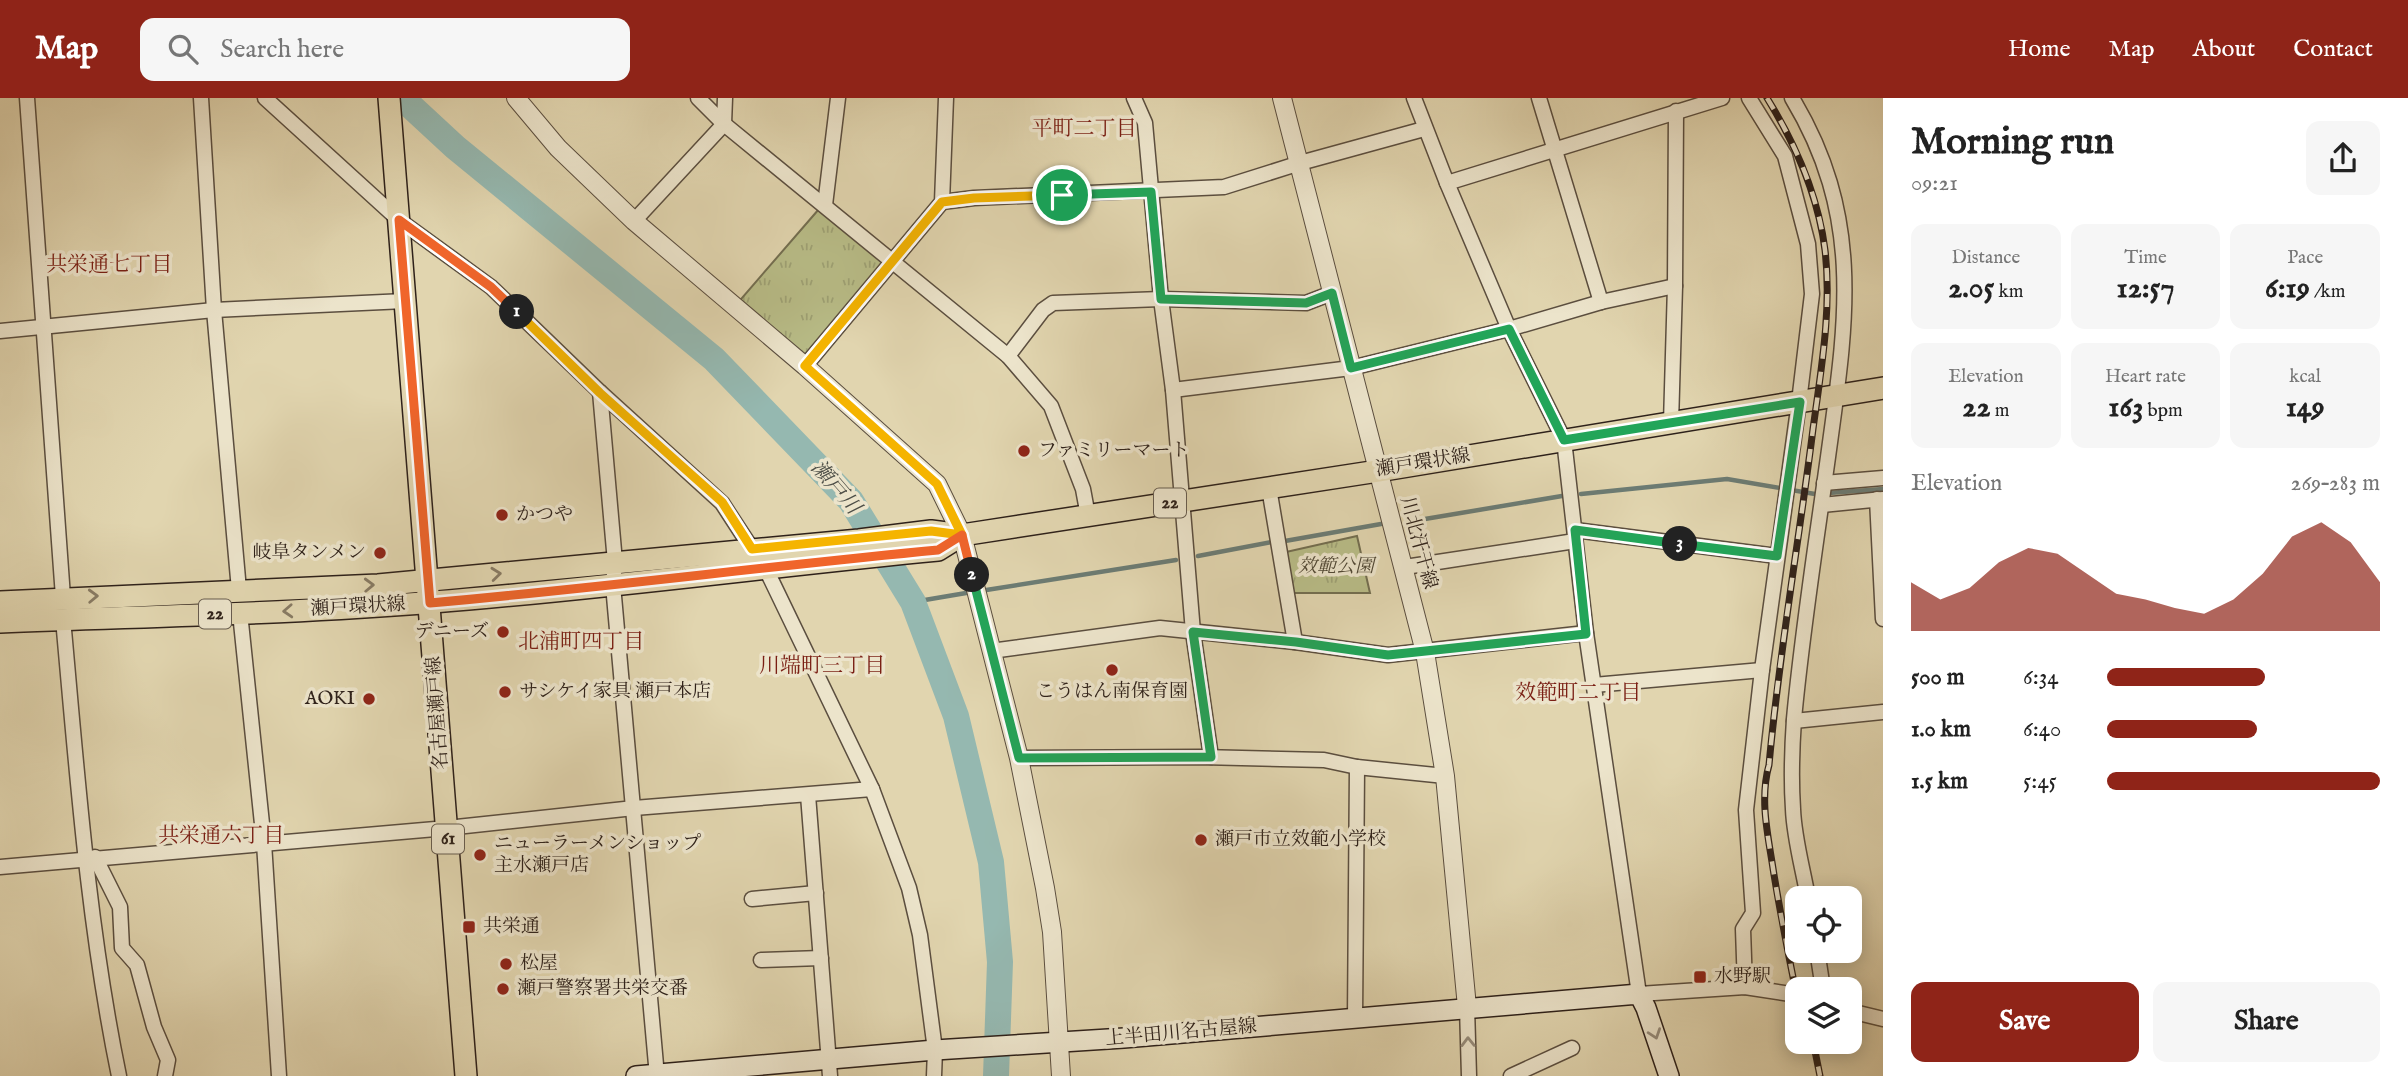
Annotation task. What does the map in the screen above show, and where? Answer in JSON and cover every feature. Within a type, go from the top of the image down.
[{"type":"main road","name":"名古屋瀬戸線","points":[[389,98],[466,1076]]},
{"type":"main road","name":"瀬戸環状線","points":[[0,602],[63,597],[379,585],[931,531],[962,535],[1378,471],[1883,388]]},
{"type":"main road","name":"瀬戸環状線","points":[[0,622],[430,603],[938,550],[962,535]]},
{"type":"main road","name":"上半田川名古屋線","points":[[636,1076],[830,1068],[934,1050],[1060,1043],[1639,994]]},
{"type":"main road","points":[[1639,994],[1669,1076]]},
{"type":"street","points":[[27,98],[63,597]]},
{"type":"street","points":[[201,98],[214,310],[239,590]]},
{"type":"street","points":[[265,98],[491,287],[600,393],[722,502],[752,549]]},
{"type":"street","points":[[516,98],[558,148],[634,221],[805,366],[937,484],[962,535],[1019,758],[1052,932],[1061,1076]]},
{"type":"street","points":[[698,98],[724,124],[1008,356],[1051,406],[1083,489],[1088,516]]},
{"type":"street","points":[[634,221],[724,124],[725,98]]},
{"type":"street","points":[[825,205],[838,98]]},
{"type":"street","points":[[805,366],[942,202],[948,98]]},
{"type":"street","points":[[1134,98],[1145,124],[1161,299],[1173,390],[1193,632],[1211,757]]},
{"type":"street","name":"川北汗干線","points":[[1282,98],[1425,652],[1445,776],[1467,1007]]},
{"type":"street","points":[[1414,98],[1424,129],[1509,329],[1564,440],[1586,634],[1639,994],[1745,987],[1785,993]]},
{"type":"street","points":[[1539,98],[1601,302]]},
{"type":"street","points":[[1447,183],[1722,98]]},
{"type":"street","points":[[1745,987],[1743,929],[1754,913],[1746,810],[1812,294],[1808,244],[1785,156],[1749,98]]},
{"type":"street","points":[[1792,98],[1803,116],[1836,200],[1842,237],[1845,300],[1836,395],[1794,721],[1793,811],[1806,886]]},
{"type":"street","points":[[1671,423],[1676,111]]},
{"type":"street","points":[[942,202],[974,198],[1224,187],[1424,129]]},
{"type":"street","points":[[1173,390],[1351,368],[1509,329],[1601,302],[1675,286]]},
{"type":"street","points":[[1008,356],[1043,310],[1053,303],[1161,299],[1306,303],[1332,293]]},
{"type":"street","points":[[0,331],[214,310],[405,301]]},
{"type":"street","points":[[600,393],[615,562],[613,585],[657,1075]]},
{"type":"street","points":[[1824,486],[1883,478]]},
{"type":"street","points":[[1269,488],[1296,642]]},
{"type":"street","points":[[1822,504],[1880,499],[1883,619]]},
{"type":"street","points":[[1405,567],[1575,535],[1777,556]]},
{"type":"street","points":[[765,567],[872,789],[909,888],[920,935],[934,1050],[934,1076]]},
{"type":"street","points":[[240,613],[264,843],[279,1076]]},
{"type":"street","points":[[63,619],[106,1011],[119,1076]]},
{"type":"street","points":[[991,651],[1160,628],[1388,655],[1586,634]]},
{"type":"street","points":[[1594,685],[1762,670]]},
{"type":"street","points":[[1794,721],[1883,712]]},
{"type":"street","points":[[1019,758],[1211,757],[1324,760],[1357,767],[1445,776]]},
{"type":"street","points":[[1355,1018],[1357,767]]},
{"type":"street","points":[[0,867],[447,828],[634,808],[872,789]]},
{"type":"street","points":[[808,795],[830,1068]]},
{"type":"street","points":[[90,858],[120,907],[122,948],[137,965],[154,1027],[169,1060],[165,1076]]},
{"type":"street","points":[[752,900],[816,893]]},
{"type":"street","points":[[761,960],[821,958]]},
{"type":"street","points":[[1467,1007],[1469,1076]]},
{"type":"street","points":[[1862,1014],[1883,1019]]},
{"type":"street","points":[[1511,1076],[1572,1048]]},
{"type":"green space","points":[[819,209],[884,263],[804,360],[735,306]]},
{"type":"green space","name":"效範公園","points":[[1357,536],[1370,593],[1293,593],[1286,552]]},
{"type":"waterway","name":"瀬戸川","points":[[402,98],[455,147],[714,359],[851,501],[913,602],[956,716],[991,862],[1000,962],[996,1076]]},
{"type":"waterway","points":[[1581,494],[1727,479],[1815,494],[1883,489]]},
{"type":"waterway","points":[[1407,522],[1562,496]]},
{"type":"waterway","points":[[1285,541],[1381,524]]},
{"type":"waterway","points":[[1198,556],[1272,542]]},
{"type":"waterway","points":[[980,591],[1176,560]]},
{"type":"waterway","points":[[913,602],[972,592]]},
{"type":"railway","points":[[1767,98],[1796,152],[1811,190],[1822,230],[1827,272],[1822,362],[1765,789],[1768,838],[1793,977]]},
{"type":"railway","points":[[1816,1054],[1820,1076]]},
{"type":"place","name":"ファミリーマート","points":[[1024,451]]},
{"type":"place","name":"かつや","points":[[502,515]]},
{"type":"place","name":"岐阜タンメン","points":[[380,553]]},
{"type":"place","name":"デニーズ","points":[[503,632]]},
{"type":"place","name":"こうはん南保育園","points":[[1112,670]]},
{"type":"place","name":"サシケイ家具 瀬戸本店","points":[[505,692]]},
{"type":"place","name":"AOKI","points":[[369,699]]},
{"type":"place","name":"瀬戸市立效範小学校","points":[[1201,840]]},
{"type":"place","name":"ニューラーメンショップ 主水瀬戸店","points":[[480,855]]},
{"type":"place","name":"共栄通","points":[[469,927]]},
{"type":"place","name":"松屋","points":[[506,964]]},
{"type":"place","name":"水野駅","points":[[1700,977]]},
{"type":"place","name":"瀬戸警察署共栄交番","points":[[503,989]]},
{"type":"district","name":"平町二丁目","points":[[1084,129]]},
{"type":"district","name":"共栄通七丁目","points":[[109,265]]},
{"type":"district","name":"北浦町四丁目","points":[[581,642]]},
{"type":"district","name":"川端町三丁目","points":[[822,666]]},
{"type":"district","name":"效範町二丁目","points":[[1578,693]]},
{"type":"district","name":"共栄通六丁目","points":[[221,836]]},
{"type":"route","points":[[1062,195],[974,198],[942,202],[805,366],[937,484],[962,535],[931,531],[752,549],[722,502],[600,393],[491,287],[399,220],[430,603],[556,592],[938,550],[962,535],[1019,758],[1211,757],[1193,632],[1296,642],[1388,655],[1586,634],[1575,530],[1777,556],[1800,402],[1564,440],[1509,329],[1351,368],[1332,293],[1306,303],[1161,299],[1151,192],[1062,195]]}]
